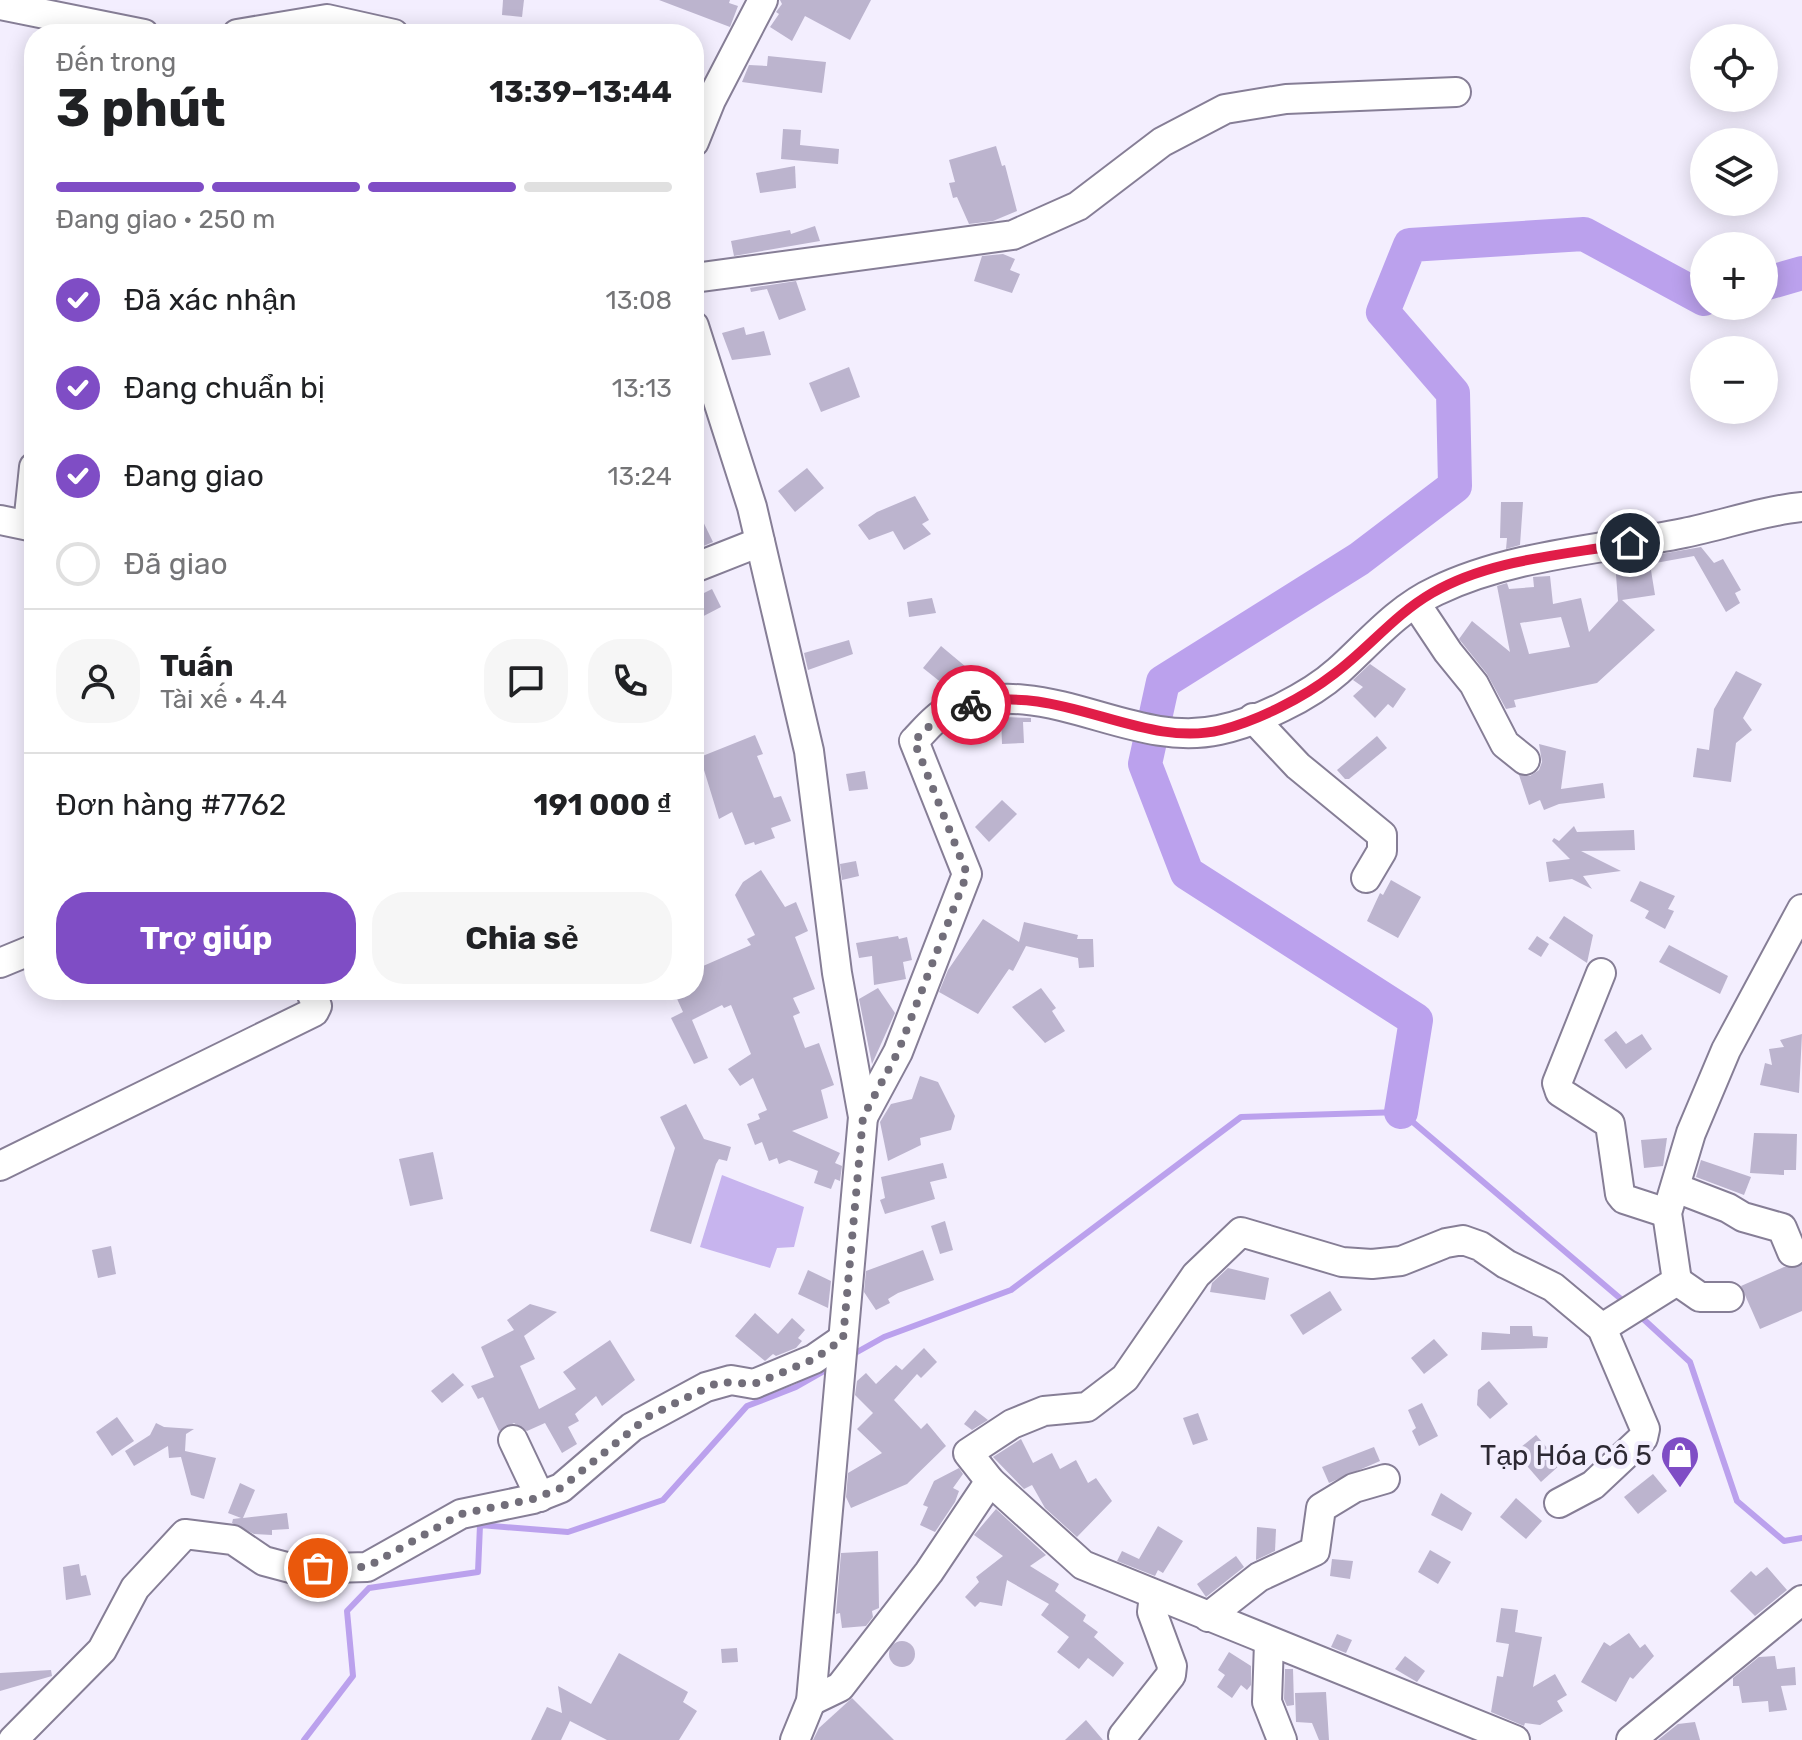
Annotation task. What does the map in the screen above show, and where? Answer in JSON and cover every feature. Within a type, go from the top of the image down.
[{"type":"street","points":[[704,118],[763,0]]},
{"type":"street","points":[[0,5],[94,24]]},
{"type":"street","points":[[297,24],[327,19],[349,24]]},
{"type":"street","points":[[704,277],[1013,235],[1078,206],[1162,142],[1225,109],[1286,99],[1456,92]]},
{"type":"street","points":[[704,361],[760,542],[809,751],[837,973],[863,1117],[811,1701],[795,1740]]},
{"type":"street","points":[[863,1117],[898,1052],[967,874],[914,741],[943,713],[994,698],[1038,699],[1176,732],[1218,730],[1253,718],[1335,674],[1390,621],[1434,592],[1490,568],[1687,533],[1763,511],[1802,507]]},
{"type":"street","points":[[704,564],[760,542]]},
{"type":"street","points":[[1416,604],[1474,684],[1505,744],[1525,760]]},
{"type":"street","points":[[1253,718],[1298,766],[1382,835],[1382,851],[1366,878]]},
{"type":"street","points":[[1677,1281],[1672,1200],[1691,1133],[1726,1050],[1802,909]]},
{"type":"street","points":[[0,963],[24,953]]},
{"type":"street","points":[[1601,973],[1557,1083],[1560,1092],[1610,1124],[1620,1194],[1624,1199],[1672,1200],[1728,1208],[1743,1217],[1782,1228],[1792,1252]]},
{"type":"street","points":[[0,1166],[314,1012],[317,1006],[314,1000]]},
{"type":"street","points":[[1515,1740],[1083,1565],[990,1481],[968,1453],[1012,1424],[1044,1411],[1087,1407],[1125,1378],[1196,1275],[1241,1232],[1342,1262],[1372,1264],[1401,1261],[1437,1245],[1463,1240],[1553,1287],[1622,1315]]},
{"type":"street","points":[[1677,1281],[1700,1297],[1729,1297]]},
{"type":"street","points":[[1622,1315],[1677,1281]]},
{"type":"street","points":[[1559,1503],[1593,1485],[1646,1434],[1622,1315]]},
{"type":"street","points":[[13,1740],[102,1650],[135,1588],[185,1534],[233,1540],[264,1561],[294,1569],[367,1567],[461,1514],[540,1497],[561,1488],[632,1427],[719,1382],[754,1384],[814,1359],[842,1352]]},
{"type":"street","points":[[513,1440],[540,1497]]},
{"type":"street","points":[[1208,1617],[1259,1577],[1315,1551],[1321,1508],[1354,1488],[1385,1479]]},
{"type":"street","points":[[811,1701],[840,1687],[929,1572],[990,1481]]},
{"type":"street","points":[[1123,1736],[1171,1675],[1172,1666],[1151,1608],[1154,1595]]},
{"type":"street","points":[[1631,1740],[1802,1600]]},
{"type":"street","points":[[1269,1642],[1267,1702],[1282,1740]]},
{"type":"shaded area","points":[[722,1175],[804,1207],[794,1247],[777,1248],[770,1268],[700,1247]]},
{"type":"building","points":[[503,0],[524,0],[522,17],[502,15]]},
{"type":"building","points":[[659,0],[730,0],[729,3],[738,6],[730,27]]},
{"type":"building","points":[[780,0],[871,0],[850,40],[805,16],[792,41],[770,27],[779,14],[776,12],[782,4]]},
{"type":"building","points":[[768,56],[826,62],[822,93],[742,82],[749,65],[767,66]]},
{"type":"building","points":[[783,129],[801,130],[800,145],[839,149],[838,164],[781,159]]},
{"type":"building","points":[[996,146],[1002,166],[1005,165],[1017,211],[993,221],[969,224],[957,197],[953,198],[949,183],[955,182],[949,160]]},
{"type":"building","points":[[795,166],[796,188],[760,193],[756,173]]},
{"type":"building","points":[[815,226],[820,241],[734,256],[731,241],[790,230],[791,234]]},
{"type":"building","points":[[1003,254],[1015,259],[1010,270],[1020,274],[1012,293],[974,281],[982,256]]},
{"type":"building","points":[[796,281],[806,310],[779,320],[767,289],[751,292],[750,288]]},
{"type":"building","points":[[744,327],[746,335],[764,331],[771,355],[732,360],[722,333]]},
{"type":"building","points":[[849,367],[860,397],[821,412],[809,383]]},
{"type":"building","points":[[807,468],[824,488],[795,512],[778,491]]},
{"type":"building","points":[[915,496],[929,520],[922,524],[931,534],[904,550],[893,531],[869,540],[858,525],[877,512]]},
{"type":"building","points":[[1501,502],[1523,502],[1520,545],[1506,549],[1507,538],[1500,538]]},
{"type":"building","points":[[704,524],[713,542],[704,546]]},
{"type":"building","points":[[1701,547],[1714,563],[1723,559],[1741,590],[1735,593],[1740,603],[1726,612],[1694,556],[1650,564],[1655,595],[1622,600],[1655,630],[1597,683],[1514,700],[1516,707],[1506,709],[1487,674],[1459,639],[1472,621],[1510,652],[1497,586],[1507,583],[1509,589],[1534,587],[1533,577],[1550,576],[1553,604],[1581,598],[1589,632],[1618,601],[1615,562]],"holes":[[[1561,617],[1570,647],[1529,654],[1520,623]]]},
{"type":"building","points":[[712,589],[721,607],[704,616],[704,593]]},
{"type":"building","points":[[932,598],[936,613],[909,617],[907,602]]},
{"type":"building","points":[[849,640],[853,654],[808,670],[804,653]]},
{"type":"building","points":[[941,646],[966,667],[948,688],[923,668]]},
{"type":"building","points":[[1370,664],[1406,689],[1393,708],[1388,704],[1375,718],[1353,696],[1363,687],[1353,680]]},
{"type":"building","points":[[1736,671],[1762,684],[1743,718],[1752,730],[1736,743],[1731,782],[1693,777],[1697,748],[1709,750],[1714,709]]},
{"type":"building","points":[[1001,717],[1031,718],[1031,722],[1023,722],[1024,743],[1002,744]]},
{"type":"building","points":[[755,735],[763,754],[757,756],[774,798],[781,796],[791,821],[771,828],[775,838],[745,845],[732,812],[719,819],[704,770],[704,755]]},
{"type":"building","points":[[1377,736],[1387,748],[1345,779],[1337,770]]},
{"type":"building","points":[[1539,744],[1566,751],[1561,789],[1603,783],[1605,798],[1559,804],[1544,810],[1540,800],[1529,805],[1519,775],[1530,776],[1539,770],[1542,762]]},
{"type":"building","points":[[865,771],[868,789],[849,791],[846,774]]},
{"type":"building","points":[[1002,800],[1017,814],[989,842],[975,827]]},
{"type":"building","points":[[1574,826],[1577,832],[1634,830],[1635,850],[1581,851],[1621,871],[1583,876],[1592,889],[1572,879],[1549,882],[1546,862],[1570,859],[1552,841],[1554,838],[1559,841]]},
{"type":"building","points":[[856,861],[859,876],[842,880],[840,864]]},
{"type":"building","points":[[761,870],[785,907],[796,902],[808,931],[795,937],[815,989],[793,998],[800,1013],[793,1016],[805,1048],[819,1043],[834,1085],[821,1090],[828,1118],[792,1131],[840,1153],[835,1163],[842,1166],[840,1181],[835,1179],[831,1189],[814,1183],[818,1171],[789,1160],[779,1164],[777,1158],[769,1161],[762,1142],[755,1145],[747,1124],[760,1119],[758,1114],[767,1110],[753,1078],[740,1086],[728,1069],[751,1054],[731,1005],[724,1008],[722,1005],[692,1020],[708,1058],[694,1064],[671,1018],[683,1012],[678,1000],[704,1000],[704,966],[751,945],[747,939],[755,935],[735,895],[743,882]]},
{"type":"building","points":[[1391,880],[1421,897],[1398,938],[1367,921],[1380,893],[1383,895]]},
{"type":"building","points":[[1640,881],[1675,896],[1668,909],[1674,911],[1665,929],[1645,918],[1649,911],[1630,901]]},
{"type":"building","points":[[1564,916],[1593,935],[1587,963],[1549,938]]},
{"type":"building","points":[[983,919],[1019,942],[1024,922],[1078,935],[1077,939],[1093,939],[1094,967],[1079,968],[1078,958],[1026,946],[1013,971],[1009,969],[978,1014],[939,992],[948,970]]},
{"type":"building","points":[[898,936],[899,939],[907,937],[912,960],[903,962],[906,979],[874,985],[872,956],[859,958],[856,943]]},
{"type":"building","points":[[1537,936],[1549,944],[1541,957],[1528,949]]},
{"type":"building","points":[[1669,945],[1728,976],[1720,994],[1659,962]]},
{"type":"building","points":[[878,988],[895,1013],[872,1064],[859,999]]},
{"type":"building","points":[[1041,988],[1056,1008],[1052,1011],[1065,1031],[1045,1043],[1012,1007]]},
{"type":"building","points":[[1616,1031],[1626,1044],[1642,1034],[1652,1049],[1626,1069],[1604,1040]]},
{"type":"building","points":[[1802,1034],[1799,1093],[1760,1085],[1765,1063],[1772,1065],[1769,1049],[1784,1047],[1780,1040]]},
{"type":"building","points":[[920,1076],[938,1082],[955,1116],[951,1130],[920,1138],[921,1145],[888,1161],[880,1122],[891,1104],[912,1099]]},
{"type":"building","points":[[686,1104],[704,1139],[731,1147],[727,1161],[719,1159],[716,1164],[691,1244],[650,1231],[675,1148],[660,1117]]},
{"type":"building","points":[[1754,1133],[1797,1134],[1796,1170],[1784,1170],[1784,1175],[1750,1173]]},
{"type":"building","points":[[1667,1138],[1663,1166],[1644,1168],[1641,1140]]},
{"type":"building","points":[[433,1152],[443,1199],[410,1206],[399,1159]]},
{"type":"building","points":[[1701,1160],[1751,1177],[1744,1195],[1696,1177]]},
{"type":"building","points":[[943,1163],[947,1178],[930,1182],[935,1199],[885,1214],[880,1200],[885,1198],[881,1177]]},
{"type":"building","points":[[945,1221],[953,1250],[940,1254],[931,1226]]},
{"type":"building","points":[[111,1246],[116,1274],[98,1278],[92,1250]]},
{"type":"building","points":[[923,1250],[934,1280],[898,1293],[888,1299],[890,1303],[876,1310],[864,1292],[866,1271]]},
{"type":"building","points":[[1802,1265],[1802,1311],[1760,1329],[1741,1286],[1784,1267]]},
{"type":"building","points":[[1228,1268],[1269,1278],[1265,1300],[1210,1292],[1212,1283]]},
{"type":"building","points":[[808,1270],[831,1281],[828,1308],[798,1294]]},
{"type":"building","points":[[1330,1291],[1342,1310],[1303,1335],[1290,1315]]},
{"type":"building","points":[[530,1304],[557,1312],[524,1336],[535,1359],[520,1366],[539,1409],[576,1389],[563,1372],[610,1340],[635,1380],[602,1406],[596,1396],[575,1414],[579,1421],[568,1427],[577,1444],[562,1453],[545,1423],[527,1431],[514,1423],[499,1431],[483,1397],[478,1399],[471,1386],[494,1377],[481,1347],[514,1330],[507,1320]]},
{"type":"building","points":[[755,1313],[778,1334],[792,1318],[805,1330],[798,1338],[802,1341],[796,1348],[776,1356],[773,1354],[765,1361],[735,1336]]},
{"type":"building","points":[[1510,1326],[1532,1326],[1533,1336],[1548,1337],[1547,1348],[1481,1350],[1482,1332],[1510,1334]]},
{"type":"building","points":[[1434,1339],[1448,1355],[1424,1374],[1411,1358]]},
{"type":"building","points":[[924,1348],[937,1362],[921,1378],[917,1374],[894,1400],[921,1429],[927,1423],[946,1446],[907,1484],[851,1508],[846,1497],[848,1473],[882,1453],[857,1429],[873,1413],[855,1395],[857,1381],[866,1373],[876,1384],[896,1365],[902,1370]]},
{"type":"building","points":[[453,1373],[464,1385],[442,1403],[431,1391]]},
{"type":"building","points":[[1489,1381],[1508,1404],[1490,1419],[1477,1405],[1478,1390]]},
{"type":"building","points":[[1422,1403],[1438,1436],[1419,1446],[1408,1410]]},
{"type":"building","points":[[975,1410],[988,1420],[972,1430],[964,1424]]},
{"type":"building","points":[[1198,1413],[1208,1440],[1193,1445],[1183,1418]]},
{"type":"building","points":[[117,1417],[134,1441],[112,1456],[96,1432]]},
{"type":"building","points":[[156,1423],[164,1427],[194,1429],[186,1434],[185,1451],[216,1458],[204,1499],[191,1495],[181,1457],[169,1458],[168,1446],[134,1466],[125,1451],[150,1435]]},
{"type":"building","points":[[1536,1435],[1561,1464],[1541,1482],[1515,1452]]},
{"type":"building","points":[[1021,1439],[1033,1463],[1052,1453],[1060,1469],[1076,1460],[1088,1483],[1096,1478],[1112,1501],[1077,1537],[1045,1508],[1032,1485],[1024,1489],[993,1457]]},
{"type":"building","points":[[1374,1447],[1380,1461],[1329,1483],[1322,1467]]},
{"type":"building","points":[[959,1468],[963,1474],[953,1488],[959,1491],[955,1502],[935,1532],[920,1525],[928,1507],[923,1505],[934,1481]]},
{"type":"building","points":[[1653,1474],[1667,1491],[1638,1514],[1624,1497]]},
{"type":"building","points":[[240,1483],[255,1490],[243,1518],[287,1513],[289,1529],[272,1530],[272,1535],[254,1534],[232,1523],[233,1519],[241,1518],[228,1513]]},
{"type":"building","points":[[1441,1493],[1472,1513],[1462,1531],[1431,1515]]},
{"type":"building","points":[[1516,1498],[1542,1521],[1526,1539],[1500,1517]]},
{"type":"building","points":[[996,1509],[1046,1555],[1030,1566],[1059,1584],[1055,1591],[1086,1615],[1083,1621],[1098,1632],[1094,1637],[1124,1663],[1113,1677],[1088,1658],[1079,1669],[1057,1652],[1069,1637],[1041,1615],[1049,1604],[1007,1580],[1002,1606],[980,1602],[975,1607],[965,1597],[979,1582],[976,1577],[1003,1556],[974,1535]]},
{"type":"building","points":[[1158,1526],[1183,1541],[1163,1573],[1158,1570],[1155,1576],[1117,1561],[1122,1551],[1139,1559]]},
{"type":"building","points":[[1257,1527],[1276,1529],[1275,1551],[1256,1560]]},
{"type":"building","points":[[1430,1550],[1451,1562],[1438,1584],[1418,1572]]},
{"type":"building","points":[[878,1551],[879,1608],[872,1611],[873,1617],[866,1626],[842,1628],[840,1613],[836,1614],[841,1553]]},
{"type":"building","points":[[1236,1556],[1244,1567],[1206,1597],[1197,1584]]},
{"type":"building","points":[[1332,1559],[1353,1561],[1350,1579],[1330,1576]]},
{"type":"building","points":[[79,1564],[81,1576],[86,1575],[91,1595],[66,1600],[63,1567]]},
{"type":"building","points":[[1767,1567],[1787,1590],[1755,1616],[1730,1591],[1751,1571],[1756,1576]]},
{"type":"building","points":[[1501,1608],[1518,1610],[1515,1632],[1542,1637],[1533,1687],[1555,1674],[1567,1695],[1557,1701],[1563,1711],[1540,1725],[1525,1723],[1524,1726],[1491,1712],[1497,1676],[1503,1677],[1509,1644],[1496,1642]]},
{"type":"building","points":[[1629,1633],[1640,1648],[1645,1644],[1654,1656],[1633,1679],[1630,1677],[1616,1702],[1581,1682],[1604,1642],[1610,1646]]},
{"type":"building","points":[[1337,1634],[1352,1640],[1346,1653],[1331,1647]]},
{"type":"building","points":[[902,1641],[911,1645],[915,1654],[911,1663],[902,1667],[893,1663],[889,1654],[893,1645]]},
{"type":"building","points":[[737,1648],[738,1662],[722,1663],[721,1649]]},
{"type":"building","points":[[1229,1652],[1251,1666],[1251,1685],[1247,1690],[1241,1685],[1232,1698],[1217,1687],[1225,1675],[1218,1670]]},
{"type":"building","points":[[619,1653],[688,1692],[683,1702],[697,1711],[679,1740],[607,1740],[570,1721],[561,1740],[531,1740],[547,1707],[562,1713],[558,1686],[591,1704]]},
{"type":"building","points":[[1405,1656],[1425,1671],[1417,1682],[1395,1669]]},
{"type":"building","points":[[1775,1656],[1777,1669],[1795,1667],[1796,1685],[1781,1686],[1787,1710],[1769,1712],[1768,1701],[1742,1703],[1739,1686],[1733,1686],[1733,1678],[1759,1657]]},
{"type":"building","points":[[1285,1669],[1293,1669],[1294,1705],[1287,1706],[1284,1699]]},
{"type":"building","points":[[51,1670],[52,1676],[0,1691],[0,1673]]},
{"type":"building","points":[[1326,1692],[1329,1740],[1319,1740],[1312,1723],[1296,1722],[1295,1693]]},
{"type":"building","points":[[852,1698],[894,1740],[813,1740],[819,1728]]},
{"type":"building","points":[[1086,1720],[1103,1740],[1065,1740]]},
{"type":"building","points":[[1695,1722],[1700,1740],[1658,1740],[1678,1724]]},
{"type":"waterway","points":[[1401,1112],[1416,1020],[1187,873],[1145,764],[1163,682],[1359,559],[1455,486],[1453,393],[1383,312],[1410,245],[1584,234],[1690,291]]},
{"type":"waterway","points":[[1778,280],[1802,273]]},
{"type":"waterway","points":[[850,1356],[884,1337],[1011,1290],[1241,1117],[1401,1112],[1628,1305]]},
{"type":"waterway","points":[[1639,1315],[1690,1362],[1737,1501],[1784,1541],[1802,1538]]},
{"type":"waterway","points":[[304,1740],[353,1676],[347,1611],[369,1588],[478,1572],[480,1525],[568,1532],[663,1500],[747,1406],[796,1387],[833,1366]]},
{"type":"way so far","points":[[318,1568],[367,1567],[461,1514],[510,1501],[533,1499],[561,1488],[649,1416],[719,1382],[731,1380],[754,1384],[814,1359],[830,1345],[843,1339],[863,1117],[898,1052],[967,874],[914,741],[943,713],[971,705]]},
{"type":"place","name":"Tạp Hóa Cô 5","points":[[1680,1489]]},
{"type":"route","points":[[971,705],[994,698],[1038,699],[1176,732],[1218,730],[1295,698],[1335,674],[1390,621],[1434,592],[1490,568],[1630,543]]}]
